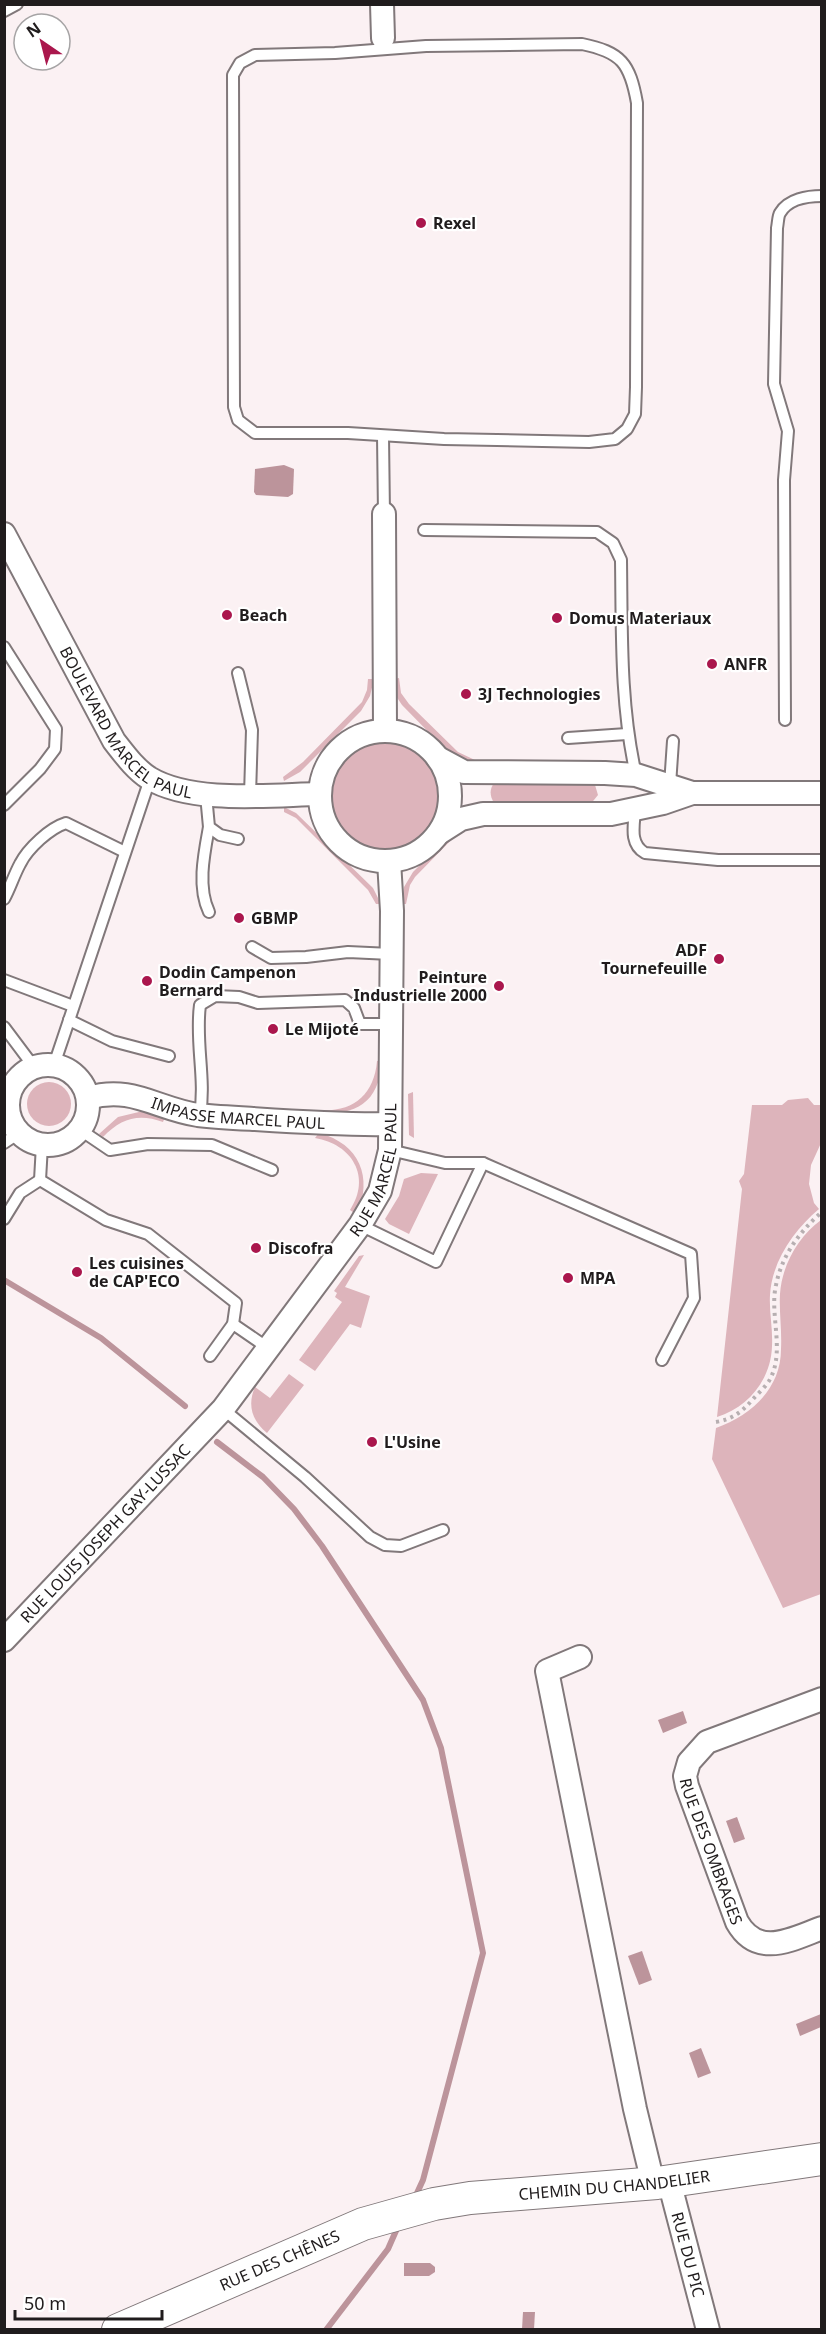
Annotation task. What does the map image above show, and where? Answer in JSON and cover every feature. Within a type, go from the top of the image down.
[{"type":"street","points":[[382,4],[383,43]]},
{"type":"street","points":[[384,514],[385,730]]},
{"type":"street","name":"BOULEVARD MARCEL PAUL","points":[[4,534],[114,741],[137,769],[150,778],[182,791],[206,795],[320,794]]},
{"type":"street","points":[[439,833],[448,815],[451,795],[447,776],[438,758],[424,743],[405,734],[385,730],[365,734],[347,743],[333,757],[323,774],[320,794],[323,816],[333,835],[348,850],[368,859],[389,861],[408,857],[417,852],[439,833],[461,819],[483,814],[611,814],[635,810],[692,793],[822,793]]},
{"type":"street","points":[[438,758],[464,772],[636,775],[692,793]]},
{"type":"street","points":[[635,810],[636,775]]},
{"type":"street","name":"RUE MARCEL PAUL","points":[[205,1428],[223,1409],[360,1225],[380,1191],[390,1150],[389,861]]},
{"type":"street","points":[[44,1066],[62,1066],[74,1074],[83,1085],[88,1098],[88,1112],[79,1129],[74,1136],[61,1143],[42,1145],[12,1138],[8,1097],[12,1084],[22,1074],[44,1066]]},
{"type":"street","name":"IMPASSE MARCEL PAUL","points":[[88,1098],[108,1093],[129,1094],[176,1111],[200,1115],[331,1125],[390,1124]]},
{"type":"street","name":"RUE LOUIS JOSEPH GAY-LUSSAC","points":[[4,1640],[205,1428]]},
{"type":"street","name":"RUE DU PIC","points":[[580,1658],[547,1671],[635,2109],[708,2330]]},
{"type":"street","name":"RUE DES OMBRAGES","points":[[822,1699],[707,1742],[692,1757],[686,1776],[687,1786],[738,1922],[745,1934],[762,1943],[781,1943],[822,1928]]},
{"type":"street","name":"CHEMIN DU CHANDELIER","points":[[408,2211],[470,2198],[661,2182],[822,2159]]},
{"type":"street","name":"RUE DES CHÊNES","points":[[118,2330],[363,2223],[408,2211]]},
{"type":"lane","points":[[4,11],[16,4]]},
{"type":"lane","points":[[383,43],[426,46],[582,44],[605,49],[619,58],[627,68],[634,82],[637,103],[636,387],[635,414],[627,429],[615,439],[589,442],[348,433],[255,433],[238,420],[234,407],[233,75],[240,63],[255,55],[335,53],[383,43]]},
{"type":"lane","points":[[785,720],[784,480],[788,431],[774,384],[777,228],[780,213],[790,203],[806,196],[822,195]]},
{"type":"lane","points":[[383,436],[384,514]]},
{"type":"lane","points":[[423,530],[597,532],[613,543],[621,560],[623,692],[627,734],[636,775]]},
{"type":"lane","points":[[4,647],[56,729],[55,749],[40,769],[4,805]]},
{"type":"lane","points":[[238,673],[252,730],[250,795]]},
{"type":"lane","points":[[568,738],[627,734]]},
{"type":"lane","points":[[670,785],[673,741]]},
{"type":"lane","points":[[4,1028],[44,1066],[69,1020],[150,778]]},
{"type":"lane","points":[[206,795],[209,827],[204,854],[203,882],[204,901],[209,912]]},
{"type":"lane","points":[[635,810],[634,841],[637,847],[645,853],[718,860],[822,860]]},
{"type":"lane","points":[[4,899],[21,862],[49,831],[57,826],[66,823],[125,852]]},
{"type":"lane","points":[[209,827],[220,835],[238,839]]},
{"type":"lane","points":[[252,947],[271,958],[348,952],[391,954]]},
{"type":"lane","points":[[4,980],[74,1006]]},
{"type":"lane","points":[[200,1115],[204,1095],[197,1025],[200,1005],[215,996],[239,997],[258,1003],[345,1000],[354,1008],[360,1024],[391,1023]]},
{"type":"lane","points":[[69,1020],[112,1041],[169,1056]]},
{"type":"lane","points":[[79,1129],[110,1150],[148,1144],[212,1145],[272,1170]]},
{"type":"lane","points":[[40,1180],[42,1145]]},
{"type":"lane","points":[[390,1150],[445,1163],[483,1163],[691,1254],[694,1298],[662,1360]]},
{"type":"lane","points":[[360,1225],[436,1262],[483,1163]]},
{"type":"lane","points":[[4,1219],[20,1193],[40,1180]]},
{"type":"lane","points":[[40,1180],[106,1220],[148,1234],[236,1303],[233,1324],[210,1356]]},
{"type":"lane","points":[[233,1324],[268,1348]]},
{"type":"lane","points":[[223,1409],[305,1477],[370,1537],[385,1545],[401,1546],[443,1530]]},
{"type":"path","points":[[716,1422],[728,1420],[745,1410],[770,1380],[777,1347],[775,1286],[780,1269],[788,1251],[803,1230],[822,1212]]},
{"type":"shaded area","points":[[284,465],[294,469],[293,494],[288,497],[256,495],[254,492],[255,469]]},
{"type":"shaded area","points":[[399,678],[401,693],[409,704],[458,752],[477,761],[477,767],[451,755],[402,705],[396,696],[394,679]]},
{"type":"shaded area","points":[[368,679],[374,679],[370,696],[361,711],[300,772],[284,781],[283,777],[303,762],[362,702],[367,690]]},
{"type":"shaded area","points":[[385,737],[407,742],[425,754],[437,772],[442,794],[437,816],[425,834],[407,846],[385,851],[363,846],[345,834],[333,816],[328,794],[333,772],[345,754],[363,742]]},
{"type":"shaded area","points":[[587,779],[595,785],[598,795],[589,806],[494,803],[491,795],[494,783]]},
{"type":"shaded area","points":[[284,807],[296,813],[373,888],[381,904],[376,904],[368,890],[296,818],[284,812]]},
{"type":"shaded area","points":[[467,827],[456,835],[415,877],[410,885],[406,904],[402,904],[404,887],[413,872],[454,831]]},
{"type":"shaded area","points":[[383,1060],[376,1088],[363,1104],[343,1112],[316,1116],[317,1110],[341,1109],[359,1100],[371,1084],[377,1061]]},
{"type":"shaded area","points":[[49,1082],[65,1088],[71,1104],[65,1120],[49,1126],[33,1120],[27,1104],[33,1088]]},
{"type":"shaded area","points":[[413,1092],[414,1138],[409,1135],[408,1094]]},
{"type":"shaded area","points":[[808,1098],[814,1105],[821,1105],[821,1143],[811,1165],[809,1184],[814,1203],[819,1209],[793,1236],[775,1270],[770,1295],[771,1358],[762,1381],[748,1399],[717,1417],[742,1189],[739,1181],[744,1174],[752,1105],[782,1105],[788,1100]]},
{"type":"shaded area","points":[[143,1111],[165,1117],[163,1122],[146,1118],[131,1119],[117,1125],[103,1137],[99,1134],[118,1117]]},
{"type":"shaded area","points":[[319,1133],[344,1145],[359,1164],[364,1188],[357,1215],[350,1210],[359,1186],[355,1164],[339,1147],[315,1138]]},
{"type":"shaded area","points":[[421,1173],[438,1174],[409,1234],[389,1224],[385,1219],[399,1196],[404,1179]]},
{"type":"shaded area","points":[[821,1220],[821,1594],[783,1608],[712,1459],[716,1428],[729,1423],[752,1408],[762,1399],[776,1376],[781,1349],[781,1283],[798,1243]]},
{"type":"shaded area","points":[[364,1255],[345,1287],[370,1296],[361,1328],[350,1324],[315,1371],[299,1360],[342,1302],[335,1297],[337,1293],[334,1291],[359,1256]]},
{"type":"shaded area","points":[[289,1374],[304,1385],[267,1433],[252,1412],[251,1400],[255,1387],[270,1398]]},
{"type":"shaded area","points":[[683,1711],[687,1723],[663,1733],[658,1720]]},
{"type":"shaded area","points":[[737,1817],[745,1839],[734,1843],[726,1821]]},
{"type":"shaded area","points":[[642,1951],[652,1980],[639,1985],[628,1956]]},
{"type":"shaded area","points":[[821,2014],[821,2027],[800,2036],[796,2024]]},
{"type":"shaded area","points":[[701,2048],[711,2073],[698,2078],[689,2053]]},
{"type":"shaded area","points":[[404,2263],[430,2263],[435,2267],[435,2272],[429,2276],[404,2276]]},
{"type":"shaded area","points":[[523,2312],[535,2312],[534,2329],[522,2329]]},
{"type":"waterway","points":[[4,1280],[101,1338],[185,1406]]},
{"type":"waterway","points":[[217,1442],[263,1477],[294,1509],[322,1546],[423,1700],[441,1748],[483,1953],[423,2180],[417,2193]]},
{"type":"waterway","points":[[326,2330],[388,2249],[399,2224]]},
{"type":"place","name":"Rexel","points":[[421,223]]},
{"type":"place","name":"Beach","points":[[227,615]]},
{"type":"place","name":"Domus Materiaux","points":[[557,618]]},
{"type":"place","name":"ANFR","points":[[712,664]]},
{"type":"place","name":"3J Technologies","points":[[466,694]]},
{"type":"place","name":"GBMP","points":[[239,918]]},
{"type":"place","name":"ADF Tournefeuille","points":[[719,959]]},
{"type":"place","name":"Dodin Campenon Bernard","points":[[147,981]]},
{"type":"place","name":"Peinture Industrielle 2000","points":[[499,986]]},
{"type":"place","name":"Le Mijoté","points":[[273,1029]]},
{"type":"place","name":"Discofra","points":[[256,1248]]},
{"type":"place","name":"Les cuisines de CAP'ECO","points":[[77,1272]]},
{"type":"place","name":"MPA","points":[[568,1278]]},
{"type":"place","name":"L'Usine","points":[[372,1442]]}]
